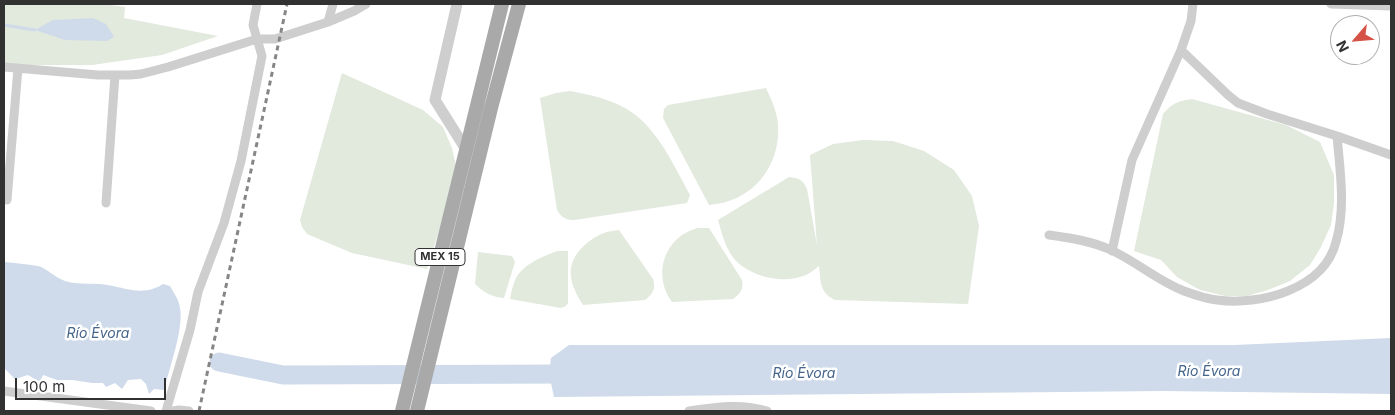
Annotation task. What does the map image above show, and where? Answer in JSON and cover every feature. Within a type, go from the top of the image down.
[{"type":"main road","name":"MEX 15","points":[[417,411],[485,105],[502,4]]},
{"type":"main road","name":"MEX 15","points":[[402,411],[467,151],[485,105],[519,4]]},
{"type":"street","points":[[166,411],[190,330],[198,292],[224,223],[241,161],[262,56],[253,24],[257,4]]},
{"type":"street","points":[[328,22],[333,4]]},
{"type":"street","points":[[4,67],[98,75],[130,75],[155,71],[257,39],[275,39],[328,22],[366,4]]},
{"type":"street","points":[[457,4],[434,100],[467,151]]},
{"type":"street","points":[[1112,251],[1132,160],[1181,50],[1191,21],[1193,4]]},
{"type":"street","points":[[1331,4],[1391,6]]},
{"type":"street","points":[[1181,50],[1238,103],[1391,155]]},
{"type":"street","points":[[7,200],[18,68]]},
{"type":"street","points":[[106,203],[115,75]]},
{"type":"street","points":[[1049,235],[1084,240],[1112,251],[1182,290],[1200,297],[1216,300],[1273,297],[1304,282],[1324,265],[1332,255],[1340,224],[1341,203],[1337,136]]},
{"type":"street","points":[[4,391],[151,411]]},
{"type":"street","points":[[689,411],[724,406],[743,406],[767,411]]},
{"type":"street","points":[[173,411],[189,411]]},
{"type":"shaded area","points":[[4,4],[103,4],[125,7],[124,18],[218,36],[162,55],[92,65],[7,65],[4,64]]},
{"type":"shaded area","points":[[342,73],[423,110],[443,127],[452,148],[456,166],[453,186],[427,269],[352,253],[307,234],[302,227],[300,220]]},
{"type":"shaded area","points":[[766,88],[775,110],[778,124],[778,140],[769,168],[761,180],[751,189],[738,197],[709,205],[663,118],[664,109],[668,105]]},
{"type":"shaded area","points":[[570,91],[595,96],[619,105],[642,121],[661,144],[677,170],[690,195],[687,203],[574,220],[562,217],[557,210],[540,98]]},
{"type":"shaded area","points":[[1192,99],[1286,125],[1320,142],[1334,175],[1334,203],[1331,225],[1310,265],[1290,281],[1247,296],[1225,296],[1200,290],[1177,277],[1161,260],[1134,251],[1163,114],[1176,103]]},
{"type":"shaded area","points":[[863,140],[893,141],[924,151],[954,170],[972,196],[979,226],[968,304],[835,300],[823,290],[819,266],[806,275],[797,278],[770,278],[744,268],[730,253],[718,220],[789,177],[800,180],[807,189],[817,245],[810,155],[833,144]]},
{"type":"shaded area","points":[[697,228],[709,228],[742,280],[741,291],[733,299],[672,302],[667,295],[662,270],[666,254],[678,238]]},
{"type":"shaded area","points":[[619,230],[653,279],[653,291],[645,300],[583,305],[572,280],[571,272],[575,257],[595,237],[606,232]]},
{"type":"shaded area","points":[[557,251],[568,251],[568,303],[566,306],[561,308],[510,299],[514,283],[521,272],[538,259]]},
{"type":"shaded area","points":[[478,252],[512,256],[515,262],[504,298],[488,294],[475,284]]},
{"type":"water","points":[[93,18],[106,24],[114,37],[107,41],[65,40],[35,30],[53,20]]},
{"type":"water","name":"Río Évora","points":[[4,262],[38,266],[62,280],[74,283],[100,284],[139,291],[155,288],[163,284],[170,286],[179,302],[181,316],[178,337],[164,390],[154,389],[149,394],[146,384],[141,379],[128,380],[122,389],[115,383],[106,387],[103,383],[57,380],[43,375],[40,382],[28,375],[15,379],[4,368]]},
{"type":"water","name":"Río Évora","points":[[1391,338],[1391,394],[1164,391],[554,397],[549,374],[551,358],[569,345],[1235,345]]},
{"type":"waterway","points":[[4,25],[35,30]]},
{"type":"waterway","name":"Río Évora","points":[[219,362],[283,375],[574,374]]},
{"type":"railway","points":[[199,411],[287,4]]}]
